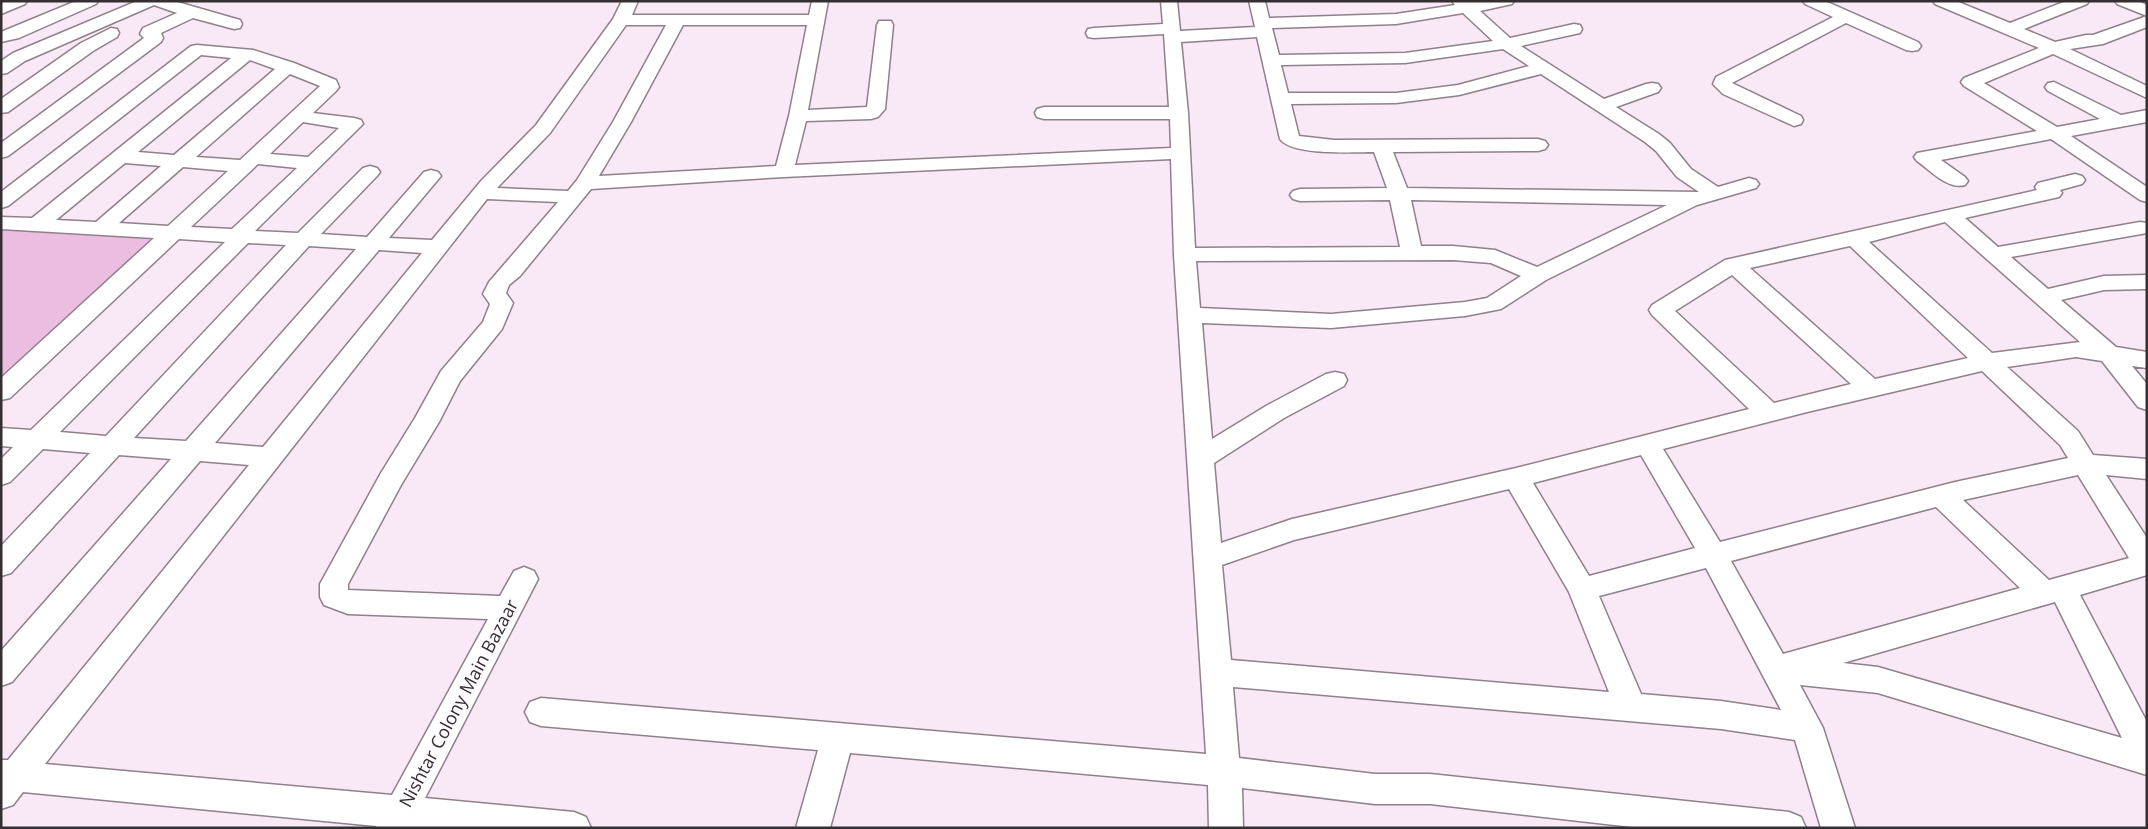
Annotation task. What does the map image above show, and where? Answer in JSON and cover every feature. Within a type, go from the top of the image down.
[{"type":"street","points":[[1,8],[19,1]]},
{"type":"street","points":[[1,37],[13,34],[90,1]]},
{"type":"street","points":[[1,69],[19,58],[151,1]]},
{"type":"street","points":[[157,1],[234,24]]},
{"type":"street","points":[[6,782],[481,193],[543,129],[621,20],[630,1]]},
{"type":"street","points":[[784,171],[798,116],[820,1]]},
{"type":"street","points":[[1169,1],[1179,113],[1185,256],[1224,771],[1226,828]]},
{"type":"street","points":[[1257,1],[1290,139],[1296,142],[1315,145],[1538,145]]},
{"type":"street","points":[[1094,33],[1173,33],[1396,19],[1464,5],[1506,1]]},
{"type":"street","points":[[1811,1],[1912,46]]},
{"type":"street","points":[[1941,1],[2010,29],[2119,78],[2147,93]]},
{"type":"street","points":[[2038,1],[2060,10]]},
{"type":"street","points":[[2010,29],[2081,1]]},
{"type":"street","points":[[2123,1],[2147,11]]},
{"type":"street","points":[[1464,5],[1507,44],[1652,138],[1706,197]]},
{"type":"street","points":[[1,152],[155,38],[155,36],[148,34],[149,32],[192,12]]},
{"type":"street","points":[[1794,120],[1730,90],[1722,84],[1722,81],[1845,16]]},
{"type":"street","points":[[621,20],[723,21],[753,18],[815,20]]},
{"type":"street","points":[[508,608],[348,602],[334,597],[334,584],[390,480],[426,422],[450,377],[494,324],[502,303],[494,294],[500,282],[512,271],[579,190],[622,122],[677,20]]},
{"type":"street","points":[[2147,21],[2097,40],[2088,38],[2054,49],[1970,82],[2056,134],[2147,196]]},
{"type":"street","points":[[798,116],[871,113],[876,109],[885,25]]},
{"type":"street","points":[[1,108],[87,47],[122,27]]},
{"type":"street","points":[[1271,60],[1357,60],[1423,56],[1507,44],[1574,29]]},
{"type":"street","points":[[1,202],[200,49],[247,54],[288,67],[330,84],[1,392]]},
{"type":"street","points":[[38,224],[123,157],[247,54]]},
{"type":"street","points":[[101,228],[288,67]]},
{"type":"street","points":[[1280,99],[1396,98],[1459,90],[1543,68]]},
{"type":"street","points":[[2119,78],[2147,72]]},
{"type":"street","points":[[2054,87],[2118,120]]},
{"type":"street","points":[[1603,105],[1652,88]]},
{"type":"street","points":[[1044,113],[1179,113]]},
{"type":"street","points":[[1,475],[354,124],[298,116]]},
{"type":"street","points":[[1958,181],[1924,157],[2147,116]]},
{"type":"street","points":[[1381,146],[1399,194],[1412,253]]},
{"type":"street","points":[[481,193],[579,190],[784,171],[1180,153]]},
{"type":"street","points":[[123,157],[180,161],[313,163]]},
{"type":"street","points":[[1,565],[304,239],[370,172]]},
{"type":"street","points":[[1,673],[371,243],[431,176]]},
{"type":"street","points":[[2124,180],[2147,177]]},
{"type":"street","points":[[1769,413],[1660,310],[1733,265],[2052,193],[2045,187],[2075,180]]},
{"type":"street","points":[[1190,315],[1331,321],[1465,309],[1494,304],[1538,275],[1706,197],[1749,184]]},
{"type":"street","points":[[1300,195],[1706,197]]},
{"type":"street","points":[[1949,215],[2110,355],[2147,401]]},
{"type":"street","points":[[1,223],[438,247]]},
{"type":"street","points":[[1994,254],[2140,228]]},
{"type":"street","points":[[1776,669],[2147,563],[2069,438],[1854,239]]},
{"type":"street","points":[[1185,256],[1453,253],[1495,257],[1538,275]]},
{"type":"street","points":[[1733,265],[1870,388]]},
{"type":"street","points":[[2043,297],[2104,283],[2147,282]]},
{"type":"street","points":[[1207,559],[1292,530],[1516,478],[1870,388],[1987,362],[2076,349],[2147,360]]},
{"type":"street","points":[[1200,459],[1275,412],[1334,380]]},
{"type":"street","points":[[1,437],[270,457]]},
{"type":"street","points":[[1646,444],[1713,555],[1807,728],[1838,828]]},
{"type":"street","points":[[1582,590],[1941,496],[2085,464],[2147,469]]},
{"type":"street","points":[[1516,478],[1582,590],[1631,708]]},
{"type":"street","points":[[1941,496],[2053,591],[2147,755]]},
{"type":"street","name":"Nishtar Colony Main Bazaar","points":[[396,820],[524,579]]},
{"type":"street","points":[[1776,669],[1878,680],[2147,760]]},
{"type":"street","points":[[1216,672],[1721,715],[1807,728]]},
{"type":"street","points":[[541,712],[1224,771],[1375,789],[1430,788],[1789,828]]},
{"type":"street","points":[[814,828],[838,738]]},
{"type":"street","points":[[6,782],[396,820],[574,828]]},
{"type":"shaded area","points":[[1,223],[174,231],[1,392]]}]
